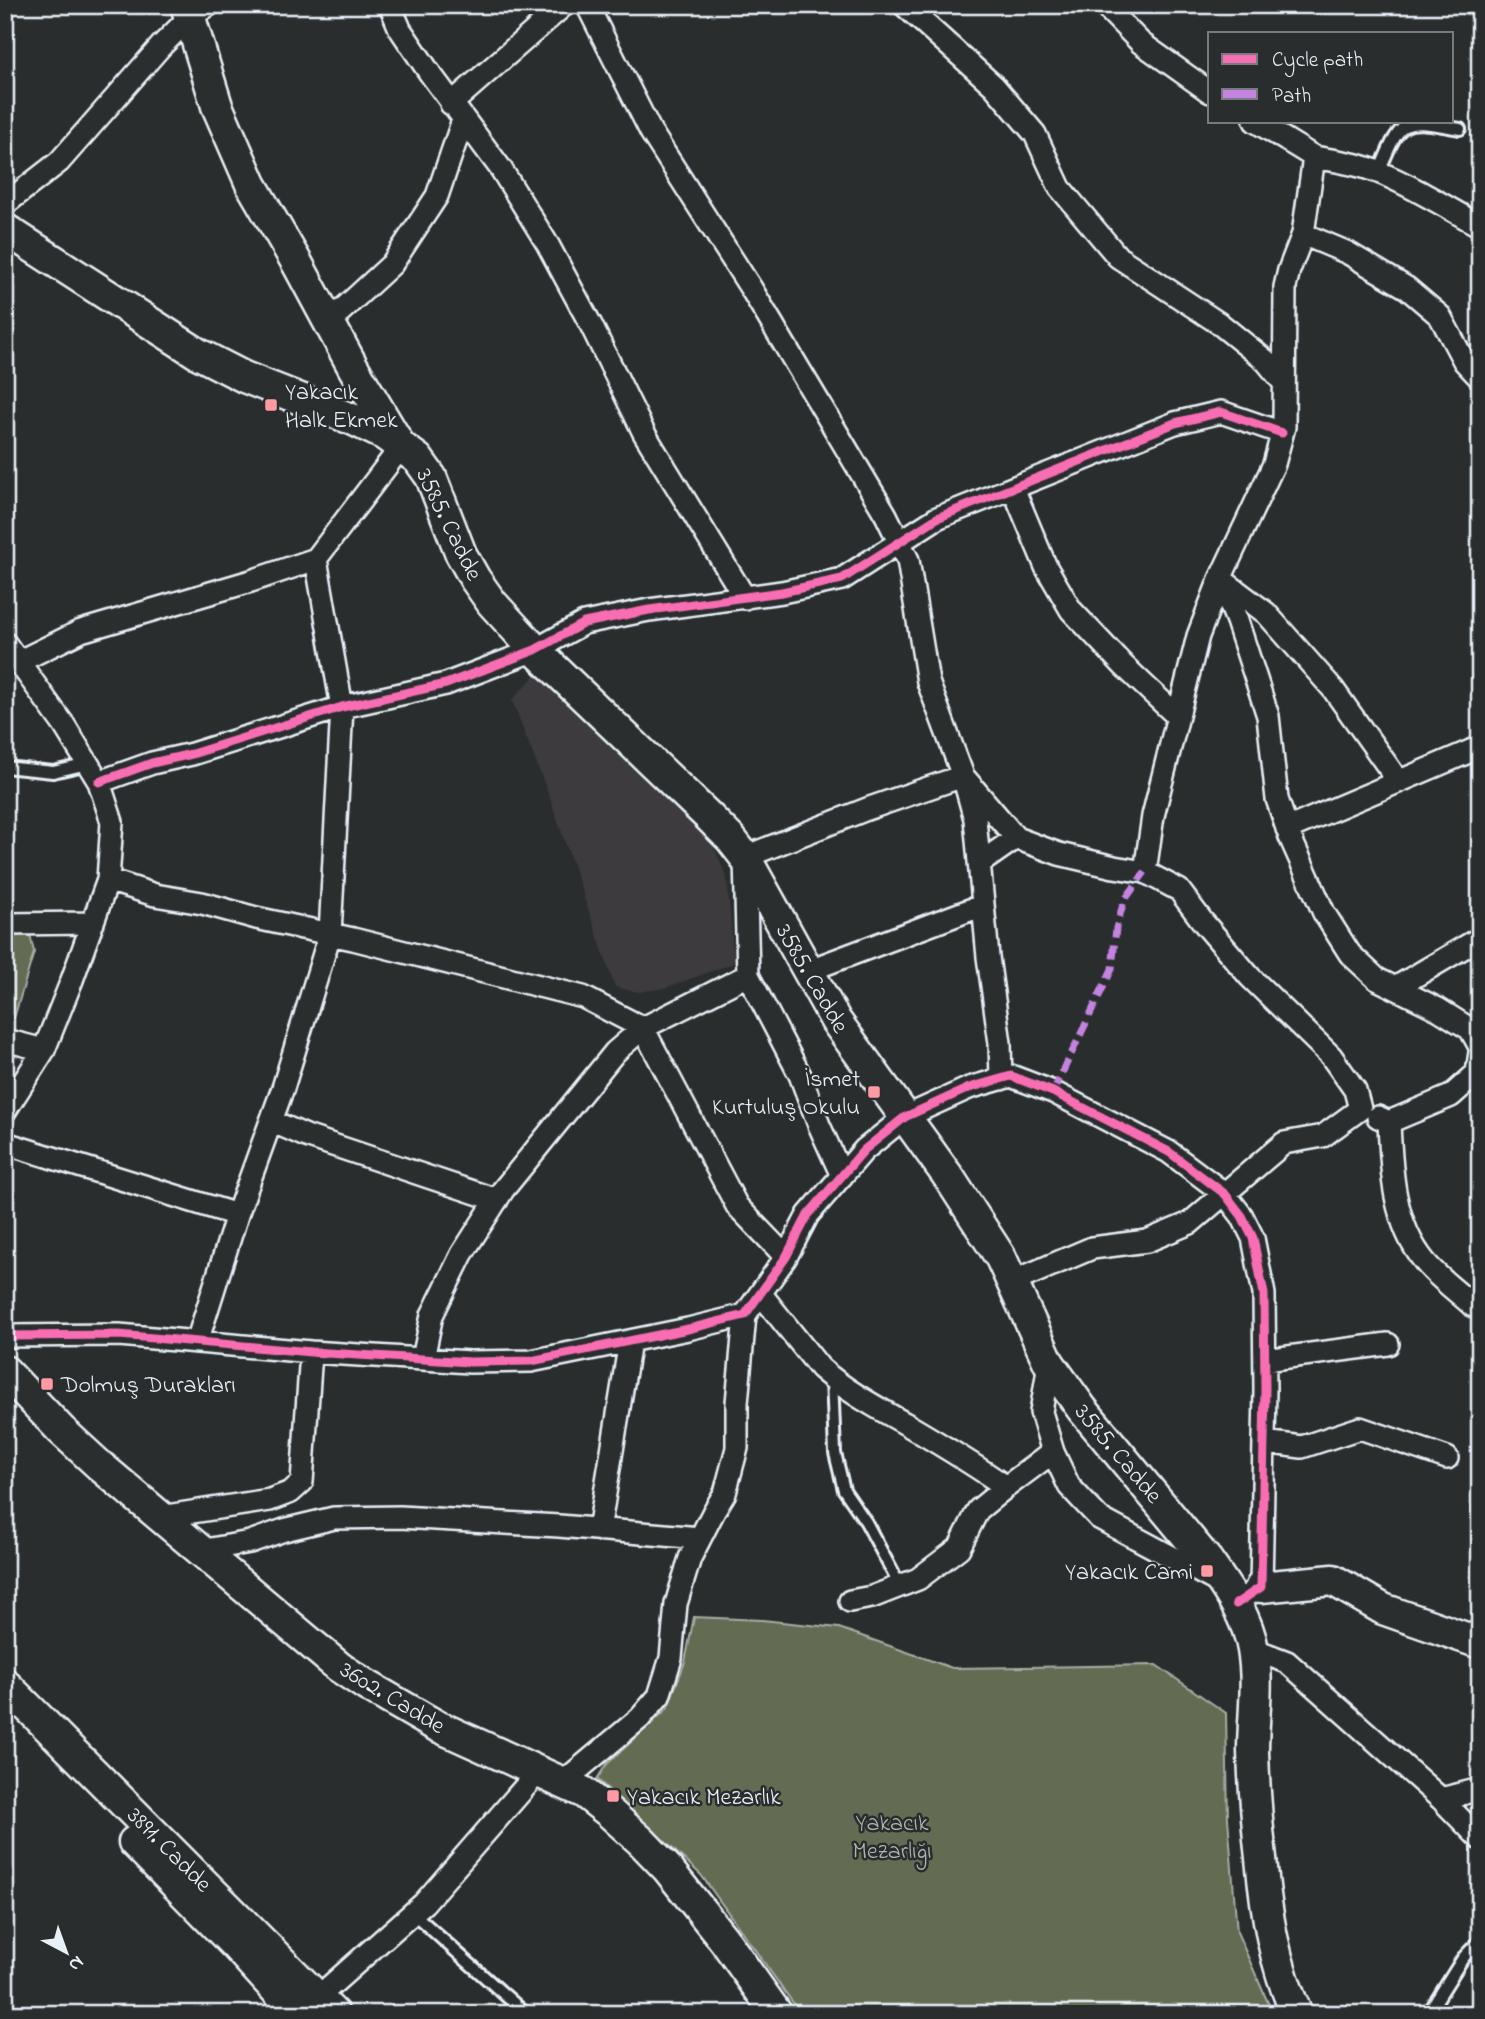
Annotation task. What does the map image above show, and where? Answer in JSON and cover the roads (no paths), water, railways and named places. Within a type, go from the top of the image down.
[{"type":"main road","points":[[196,9],[217,106],[251,184],[401,447]]},
{"type":"main road","name":"3585. Cadde","points":[[5,229],[197,353],[244,377],[354,420],[385,435],[418,459],[431,477],[461,554],[492,603],[535,650],[731,839],[745,857],[836,1021],[974,1213],[1001,1258],[1049,1363],[1082,1409],[1207,1560],[1244,1619],[1253,1649],[1256,1813],[1265,1895],[1275,1957],[1297,2014]]},
{"type":"main road","name":"3602. Cadde","points":[[5,1371],[61,1430],[339,1667],[435,1725],[583,1792],[610,1813],[667,1868],[725,1941],[777,2014]]},
{"type":"main road","points":[[1261,1587],[1333,1580],[1383,1609],[1480,1643]]},
{"type":"main road","name":"3891. Cadde","points":[[5,1684],[308,2010]]},
{"type":"main road","name":"3891. Cadde","points":[[5,1708],[236,1946],[308,2010]]},
{"type":"street","points":[[390,5],[400,29],[500,169],[548,245],[645,433],[745,598]]},
{"type":"street","points":[[329,322],[392,264],[437,195],[457,112],[564,5]]},
{"type":"street","points":[[587,5],[651,132],[752,290],[886,514],[908,560],[928,682],[963,776],[975,819],[1000,1043],[1001,1079]]},
{"type":"street","points":[[904,5],[1002,96],[1035,134],[1060,188],[1118,257],[1220,324],[1266,361],[1284,383]]},
{"type":"street","points":[[1104,5],[1141,43],[1208,91]]},
{"type":"street","points":[[5,204],[59,162],[196,9]]},
{"type":"street","points":[[1257,122],[1314,157],[1379,172],[1416,189],[1480,226]]},
{"type":"street","points":[[1145,872],[1153,816],[1198,636],[1220,579],[1274,464],[1284,427],[1285,287],[1303,234],[1314,157]]},
{"type":"street","points":[[1303,234],[1348,253],[1407,288],[1440,316],[1464,361],[1480,378]]},
{"type":"street","points":[[93,773],[192,754],[342,707],[446,684],[535,650],[584,624],[649,610],[745,598],[842,579],[937,518],[1175,423],[1221,412],[1282,433]]},
{"type":"street","points":[[18,662],[81,631],[316,559],[401,447]]},
{"type":"street","points":[[1013,488],[1046,567],[1071,610],[1124,666],[1177,716]]},
{"type":"street","points":[[197,1342],[237,1215],[283,1088],[330,934],[342,707],[316,559]]},
{"type":"street","points":[[1220,579],[1266,613],[1308,660],[1333,689],[1399,782]]},
{"type":"street","points":[[1220,579],[1237,621],[1268,716],[1277,799],[1324,914],[1350,954],[1377,979],[1438,1009],[1470,1029],[1480,1050],[1477,1073],[1451,1096],[1389,1122],[1360,1109]]},
{"type":"street","points":[[5,643],[64,725],[93,773],[113,822],[108,880],[72,981],[44,1050],[5,1111]]},
{"type":"street","points":[[1287,829],[1480,750]]},
{"type":"street","points":[[963,776],[1016,838],[1059,854],[1145,872],[1179,890],[1250,977],[1331,1056],[1355,1090],[1360,1109]]},
{"type":"street","points":[[842,1176],[800,1075],[748,975],[745,857],[867,808],[963,776]]},
{"type":"street","points":[[980,863],[1016,838]]},
{"type":"street","points":[[108,880],[155,895],[202,903],[583,998],[642,1028],[737,1206],[786,1257]]},
{"type":"street","points":[[807,971],[983,905]]},
{"type":"street","points":[[5,924],[93,923]]},
{"type":"street","points":[[1395,988],[1480,937]]},
{"type":"street","points":[[423,1359],[432,1315],[462,1254],[497,1200],[615,1052],[642,1028],[748,975]]},
{"type":"street","points":[[5,1040],[44,1050]]},
{"type":"street","points":[[308,2010],[424,1903],[550,1777],[640,1718],[659,1696],[671,1658],[676,1604],[690,1558],[725,1493],[737,1448],[737,1403],[744,1315],[786,1257],[808,1215],[864,1150],[905,1117],[969,1088],[1011,1076],[1053,1092],[1169,1152],[1225,1194],[1242,1216],[1252,1238],[1264,1294],[1261,1587],[1231,1595],[1099,1518],[1069,1486],[1041,1412],[1049,1363]]},
{"type":"street","points":[[1012,1282],[1093,1248],[1147,1241],[1190,1223],[1284,1143],[1323,1136],[1360,1109]]},
{"type":"street","points":[[271,1121],[306,1136],[497,1200]]},
{"type":"street","points":[[1389,1122],[1391,1166],[1401,1223],[1424,1262],[1473,1306],[1480,1308]]},
{"type":"street","points":[[5,1143],[237,1215]]},
{"type":"street","points":[[761,1294],[820,1368],[832,1378],[859,1398],[970,1462],[1006,1486]]},
{"type":"street","points":[[5,1336],[119,1335],[311,1352],[470,1362],[531,1360],[688,1329],[744,1315]]},
{"type":"street","points":[[599,1530],[630,1341]]},
{"type":"street","points":[[1265,1360],[1388,1344]]},
{"type":"street","points":[[160,1517],[270,1500],[291,1492],[302,1482],[311,1352]]},
{"type":"street","points":[[1264,1442],[1303,1447],[1360,1428],[1447,1458]]},
{"type":"street","points":[[850,1601],[872,1597],[918,1579],[959,1548],[978,1510],[1054,1452]]},
{"type":"street","points":[[200,1551],[250,1542],[284,1530],[334,1518],[400,1517],[700,1538]]},
{"type":"street","points":[[1253,1649],[1287,1662],[1441,1799],[1480,1839]]},
{"type":"street","points":[[1441,1799],[1480,1789]]},
{"type":"lane","points":[[1379,172],[1394,137],[1405,126],[1421,122],[1460,129]]},
{"type":"lane","points":[[5,767],[93,773]]},
{"type":"lane","points":[[832,1378],[835,1453],[844,1490],[866,1522],[900,1586]]},
{"type":"lane","points":[[413,1913],[526,2014]]},
{"type":"lane","points":[[1428,2014],[1463,1958],[1480,1940]]},
{"type":"place","name":"Yakacık Halk Ekmek","points":[[271,405]]},
{"type":"place","name":"İsmet Kurtuluş Okulu","points":[[874,1092]]},
{"type":"place","name":"Dolmuş Durakları","points":[[47,1384]]},
{"type":"place","name":"Yakacık Cami","points":[[1207,1571]]},
{"type":"place","name":"Yakacık Mezarlık","points":[[613,1796]]},
{"type":"park label","name":"Yakacık Mezarlığı","points":[[892,1836]]}]
